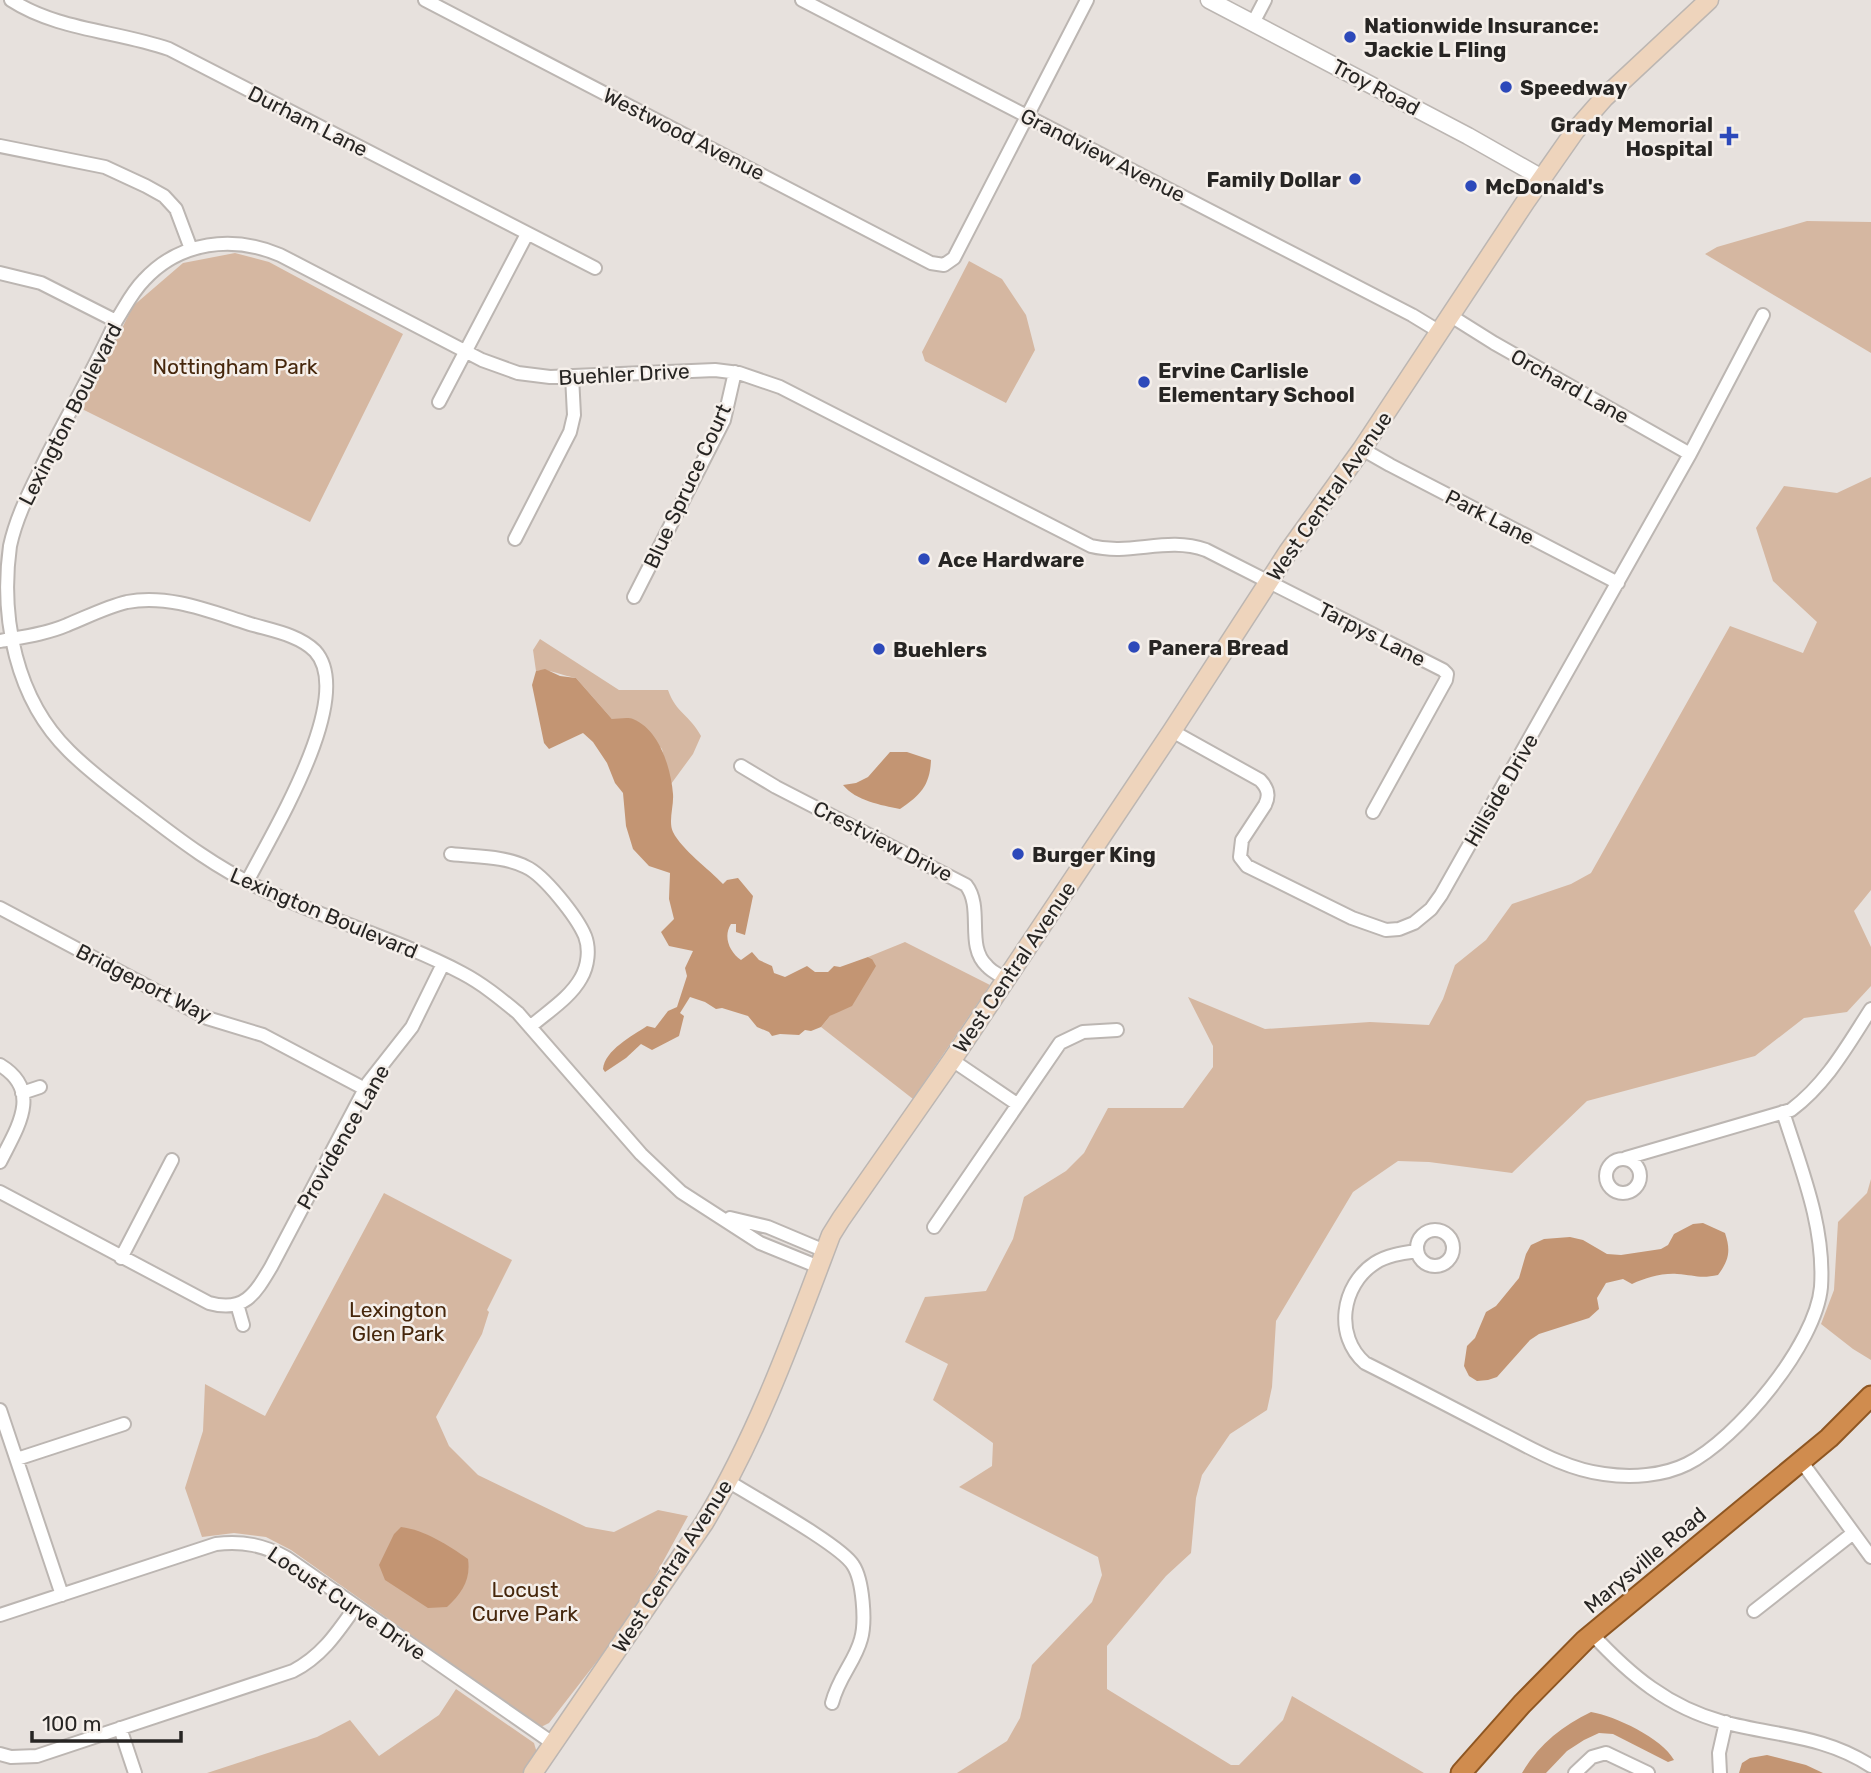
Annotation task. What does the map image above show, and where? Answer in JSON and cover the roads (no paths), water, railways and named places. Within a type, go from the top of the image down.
[{"type":"highway","name":"Marysville Road","points":[[1461,1773],[1552,1672],[1592,1634],[1801,1461],[1871,1396]]},
{"type":"main road","name":"West Central Avenue","points":[[533,1773],[704,1523],[728,1481],[831,1235],[847,1209],[1006,979],[1269,582],[1362,449],[1575,131],[1604,98],[1709,0]]},
{"type":"street","name":"Durham Lane","points":[[10,0],[38,15],[143,40],[169,49],[596,268]]},
{"type":"street","name":"Westwood Avenue","points":[[425,0],[931,263],[944,265],[954,258],[1026,116]]},
{"type":"street","name":"Grandview Avenue","points":[[802,0],[1412,315],[1440,332]]},
{"type":"street","points":[[1026,116],[1087,0]]},
{"type":"street","name":"Troy Road","points":[[1209,0],[1468,136],[1542,178]]},
{"type":"street","points":[[1253,23],[1265,0]]},
{"type":"street","points":[[0,146],[105,167],[155,191],[176,209],[191,249]]},
{"type":"street","points":[[439,402],[527,234]]},
{"type":"street","name":"Buehler Drive","points":[[191,249],[230,243],[266,250],[465,351],[496,366],[519,373],[550,377],[693,370],[735,372],[780,387],[1091,546],[1120,551],[1168,543],[1184,544],[1206,550],[1269,582]]},
{"type":"street","name":"Lexington Boulevard","points":[[191,249],[167,261],[144,279],[116,321],[16,522],[9,546],[4,587],[4,641],[33,703],[68,751],[190,848],[223,870],[298,906],[443,964],[495,994],[530,1027],[664,1177],[693,1201],[718,1215],[768,1227],[822,1259]]},
{"type":"street","points":[[0,273],[41,283],[116,321]]},
{"type":"street","name":"Hillside Drive","points":[[1172,731],[1260,780],[1267,788],[1268,799],[1240,844],[1240,857],[1247,866],[1373,928],[1386,930],[1407,927],[1431,909],[1441,895],[1690,454],[1763,315]]},
{"type":"street","name":"Orchard Lane","points":[[1451,316],[1493,343],[1690,454]]},
{"type":"street","name":"Blue Spruce Court","points":[[634,597],[724,420],[735,372]]},
{"type":"street","points":[[515,539],[573,423],[572,376]]},
{"type":"street","name":"Park Lane","points":[[1362,449],[1618,583]]},
{"type":"street","name":"Tarpys Lane","points":[[1269,582],[1447,674],[1447,680],[1373,811]]},
{"type":"street","points":[[4,641],[58,628],[126,603],[162,600],[217,613],[293,637],[317,654],[323,663],[328,684],[316,741],[297,785],[247,882]]},
{"type":"street","name":"Crestview Drive","points":[[741,766],[967,885],[974,898],[979,955],[989,968],[1006,979]]},
{"type":"street","points":[[451,854],[512,862],[529,868],[565,907],[584,936],[587,961],[581,978],[567,995],[530,1027]]},
{"type":"street","name":"Bridgeport Way","points":[[0,908],[206,1018],[263,1035],[365,1089]]},
{"type":"street","name":"Providence Lane","points":[[237,1304],[250,1298],[259,1288],[365,1089],[417,1020],[443,964]]},
{"type":"street","points":[[1626,1158],[1791,1110],[1811,1095],[1828,1077],[1871,1009]]},
{"type":"street","points":[[934,1227],[1053,1051],[1067,1038],[1083,1032],[1117,1030]]},
{"type":"street","points":[[951,1060],[1017,1104]]},
{"type":"street","points":[[0,1065],[12,1074],[22,1093],[22,1116],[0,1162]]},
{"type":"street","points":[[22,1093],[40,1087]]},
{"type":"street","points":[[1417,1251],[1391,1256],[1375,1263],[1362,1273],[1351,1293],[1345,1317],[1348,1342],[1354,1354],[1365,1363],[1560,1463],[1602,1474],[1629,1476],[1657,1473],[1685,1465],[1710,1451],[1757,1404],[1797,1349],[1819,1302],[1820,1241],[1812,1200],[1783,1112]]},
{"type":"street","points":[[121,1258],[172,1160]]},
{"type":"street","points":[[0,1192],[209,1303],[224,1307],[237,1304],[243,1325]]},
{"type":"street","points":[[0,1410],[62,1595]]},
{"type":"street","points":[[17,1459],[124,1424]]},
{"type":"street","points":[[1801,1461],[1871,1557]]},
{"type":"street","points":[[728,1481],[817,1536],[847,1557],[854,1566],[860,1586],[863,1630],[857,1651],[840,1678],[832,1703]]},
{"type":"street","points":[[1754,1611],[1852,1534]]},
{"type":"street","name":"Locust Curve Drive","points":[[0,1615],[216,1544],[238,1542],[260,1546],[275,1551],[554,1744]]},
{"type":"street","points":[[0,1755],[25,1758],[37,1756],[299,1668],[320,1654],[356,1606]]},
{"type":"street","points":[[1592,1634],[1620,1665],[1658,1694],[1700,1715],[1813,1740],[1846,1752],[1871,1766]]},
{"type":"street","points":[[1720,1773],[1719,1753],[1726,1722]]},
{"type":"street","points":[[120,1728],[135,1773]]},
{"type":"street","points":[[1575,1773],[1592,1757],[1606,1753],[1648,1773]]},
{"type":"place","name":"Nationwide Insurance: Jackie L Fling","points":[[1350,37]]},
{"type":"place","name":"Speedway","points":[[1506,87]]},
{"type":"place","name":"Grady Memorial Hospital","points":[[1729,136]]},
{"type":"place","name":"Family Dollar","points":[[1355,179]]},
{"type":"place","name":"McDonald's","points":[[1471,186]]},
{"type":"place","name":"Ervine Carlisle Elementary School","points":[[1144,382]]},
{"type":"place","name":"Ace Hardware","points":[[924,559]]},
{"type":"place","name":"Panera Bread","points":[[1134,647]]},
{"type":"place","name":"Buehlers","points":[[879,649]]},
{"type":"place","name":"Burger King","points":[[1018,854]]},
{"type":"park label","name":"Nottingham Park","points":[[235,366]]},
{"type":"park label","name":"Lexington Glen Park","points":[[398,1321]]},
{"type":"park label","name":"Locust Curve Park","points":[[525,1601]]}]
